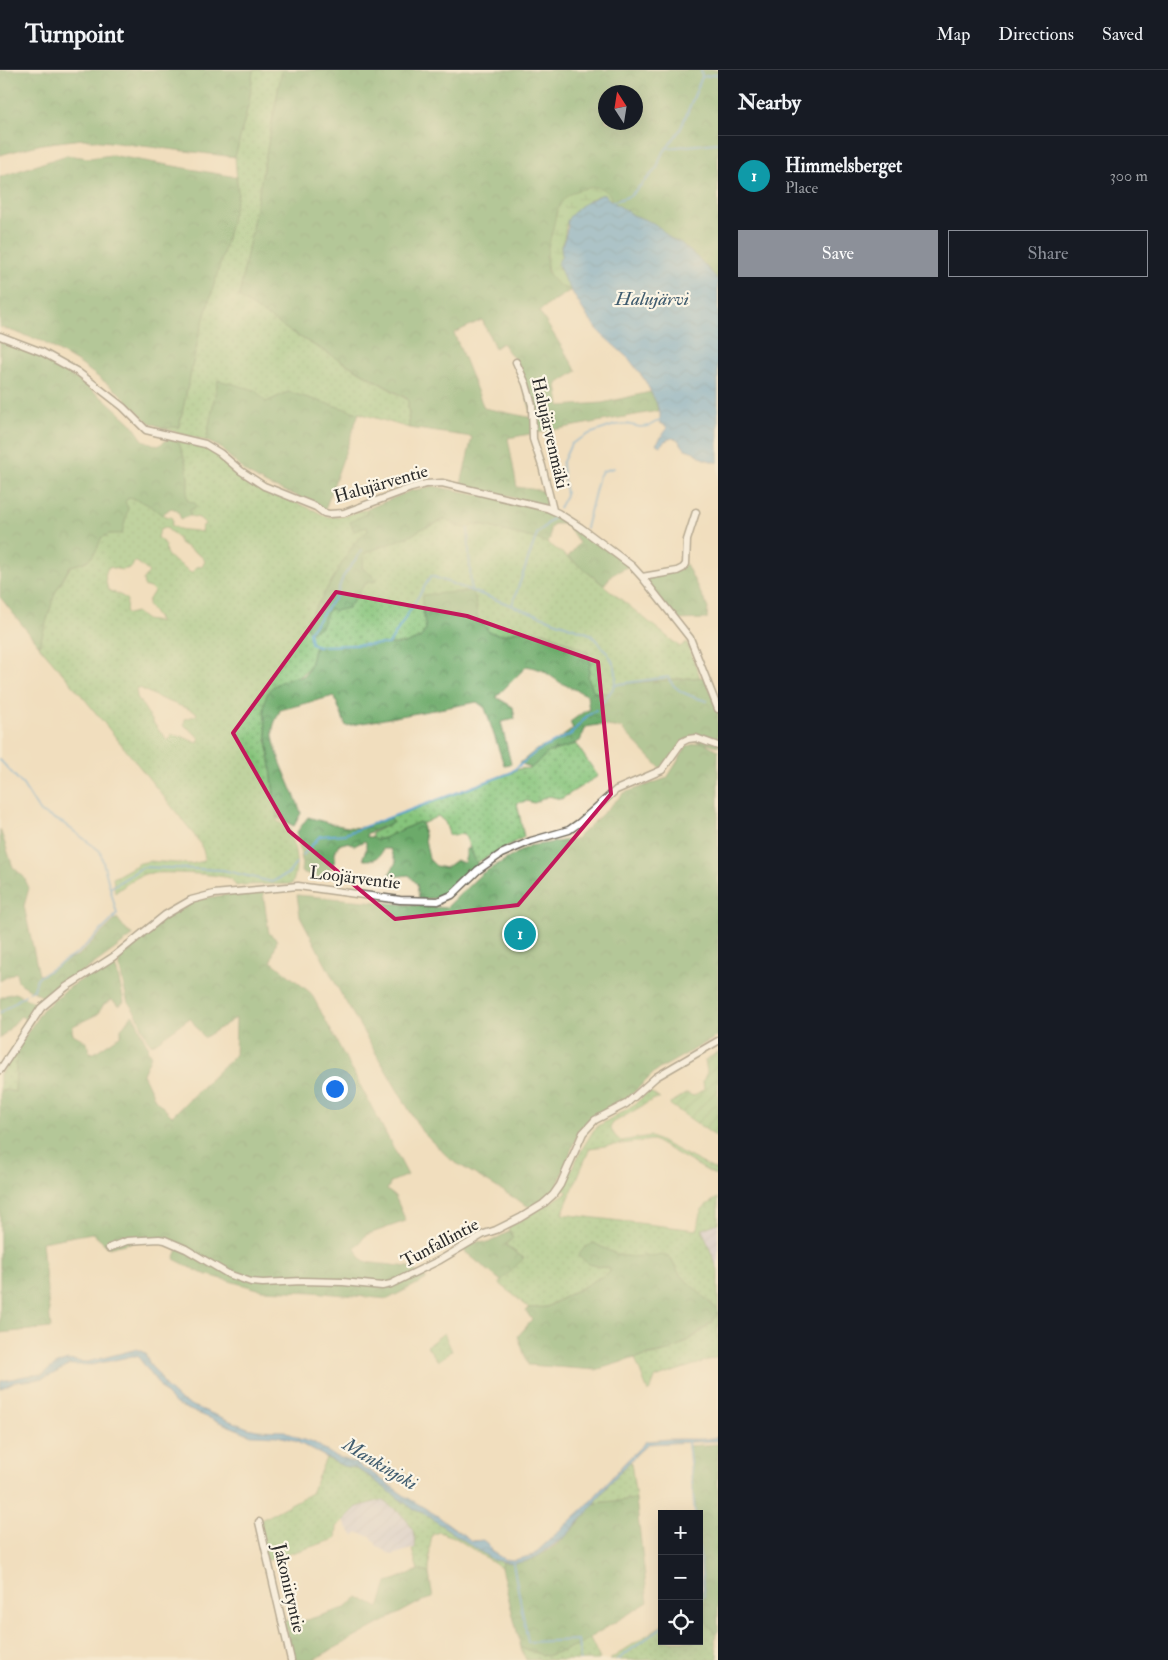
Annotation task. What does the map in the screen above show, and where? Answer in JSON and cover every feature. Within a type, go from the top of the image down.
[{"type":"street","name":"Halujärventie","points":[[0,336],[42,352],[78,372],[123,407],[146,430],[205,444],[220,453],[248,477],[324,513],[335,514],[344,512],[411,488],[426,484],[442,483],[553,510],[585,530],[632,566],[642,577],[690,638],[718,709]]},
{"type":"street","name":"Halujärvenmäki","points":[[516,362],[526,384],[532,405],[533,438],[553,510]]},
{"type":"street","points":[[642,577],[677,571],[683,568],[686,564],[689,532],[696,512]]},
{"type":"street","name":"Loojärventie","points":[[0,1070],[45,1003],[71,983],[113,957],[158,920],[191,900],[214,894],[298,886],[400,900],[431,902],[445,899],[460,889],[478,870],[501,854],[531,841],[569,830],[616,790],[662,770],[682,742],[688,738],[696,738],[718,746]]},
{"type":"street","name":"Tunfallintie","points":[[109,1248],[127,1241],[165,1240],[186,1249],[228,1274],[251,1282],[344,1282],[382,1286],[391,1284],[440,1260],[467,1242],[520,1218],[543,1204],[560,1186],[586,1127],[595,1120],[626,1104],[656,1077],[718,1041]]},
{"type":"street","name":"Jakoniityntie","points":[[259,1522],[291,1660]]},
{"type":"highlighted area","points":[[336,592],[467,616],[598,662],[611,794],[518,905],[395,919],[289,831],[233,733]]},
{"type":"shaded area","points":[[718,1223],[718,1270],[702,1229]]},
{"type":"shaded area","points":[[381,1500],[395,1507],[409,1523],[417,1540],[415,1548],[392,1555],[377,1546],[371,1536],[358,1533],[354,1536],[343,1521],[357,1507]]},
{"type":"green space","points":[[0,70],[253,70],[249,102],[235,157],[83,139],[42,144],[0,155]]},
{"type":"green space","points":[[253,70],[282,70],[239,297],[291,332],[408,400],[409,428],[288,392],[266,402],[218,380],[206,441],[162,428],[179,427],[199,335],[223,254],[238,193],[235,157],[249,102]]},
{"type":"green space","points":[[282,70],[718,70],[718,280],[681,243],[670,238],[653,223],[633,215],[612,202],[609,194],[596,188],[587,188],[546,256],[547,272],[564,288],[571,290],[539,311],[577,371],[557,384],[560,406],[602,403],[650,392],[656,402],[658,411],[508,438],[517,487],[545,491],[549,507],[461,484],[472,437],[409,428],[408,399],[291,332],[239,297]],"holes":[[[482,320],[495,348],[502,343],[516,362],[533,418],[484,408],[454,333]]]},
{"type":"green space","points":[[67,155],[89,158],[111,155],[236,177],[238,193],[223,254],[199,335],[179,427],[162,428],[148,422],[117,391],[79,363],[41,341],[0,327],[0,177]]},
{"type":"green space","points":[[596,187],[607,192],[612,202],[600,195],[589,200],[567,221],[561,246],[562,255],[559,267],[571,290],[560,286],[549,273],[547,266],[548,248],[556,217],[564,199],[571,193],[579,190]]},
{"type":"green space","points":[[0,341],[38,356],[71,375],[109,403],[132,424],[143,440],[158,446],[168,439],[178,440],[188,473],[187,499],[196,505],[195,508],[190,510],[190,516],[181,519],[177,510],[171,508],[162,515],[138,500],[128,498],[125,502],[128,508],[122,534],[109,534],[101,538],[91,558],[70,566],[55,593],[39,646],[0,597]]},
{"type":"green space","points":[[218,380],[255,390],[266,402],[288,392],[359,413],[325,510],[295,495],[266,484],[245,472],[219,447],[206,441]]},
{"type":"green space","points":[[178,440],[204,447],[218,455],[246,479],[262,489],[323,515],[329,517],[344,516],[367,509],[368,531],[354,543],[308,618],[326,613],[365,584],[371,582],[374,577],[362,568],[365,553],[412,535],[444,519],[457,526],[481,525],[545,541],[576,563],[680,647],[687,642],[700,677],[619,684],[614,686],[609,693],[593,692],[588,678],[590,663],[588,652],[545,632],[521,630],[502,635],[489,632],[477,617],[475,597],[422,603],[426,630],[420,638],[405,644],[315,646],[309,668],[298,677],[291,678],[266,739],[269,750],[277,821],[289,829],[295,850],[296,870],[292,884],[236,886],[231,879],[212,875],[151,873],[129,882],[115,893],[113,878],[140,863],[150,861],[191,864],[204,861],[204,852],[189,828],[39,646],[55,593],[71,566],[83,563],[91,558],[101,538],[109,534],[122,533],[125,502],[128,498],[144,502],[162,514],[171,517],[173,521],[171,525],[175,527],[182,530],[201,532],[202,526],[205,525],[204,522],[199,518],[190,516],[186,497],[188,483],[186,463]],"holes":[[[165,527],[178,538],[180,543],[201,556],[205,561],[202,567],[197,566],[193,572],[189,572],[167,554],[166,545],[158,538],[160,529]],[[134,562],[137,562],[149,572],[143,580],[144,586],[154,591],[148,601],[148,605],[160,622],[146,620],[136,612],[128,614],[126,612],[127,600],[108,590],[106,575],[109,567],[123,570],[132,567]],[[140,688],[157,697],[196,712],[195,716],[185,719],[184,725],[199,737],[199,741],[197,743],[172,734],[168,741],[157,728],[137,697],[136,689]]]},
{"type":"green space","points":[[433,486],[507,500],[552,513],[574,525],[629,566],[612,575],[604,585],[568,557],[579,543],[564,524],[555,524],[550,529],[548,543],[481,525],[474,524],[468,529],[444,519],[412,535],[365,553],[362,568],[374,577],[376,581],[365,584],[348,608],[334,611],[329,609],[321,627],[310,632],[306,627],[308,618],[354,543],[368,531],[367,527],[354,531],[350,522],[366,514],[367,509],[410,491]]},
{"type":"green space","points":[[686,564],[708,608],[707,619],[676,620],[642,577],[677,571]]},
{"type":"green space","points":[[471,591],[475,597],[477,617],[489,632],[502,635],[521,630],[545,632],[588,652],[590,663],[588,678],[594,692],[609,693],[614,686],[619,684],[705,677],[718,709],[718,746],[688,739],[662,770],[621,728],[598,725],[586,727],[580,741],[549,752],[531,768],[520,763],[536,750],[553,743],[573,729],[570,722],[589,710],[587,695],[561,683],[542,670],[527,666],[496,697],[513,707],[515,719],[501,722],[511,764],[504,765],[485,708],[477,702],[346,726],[334,696],[280,710],[273,728],[275,747],[301,813],[294,826],[277,818],[264,712],[267,693],[270,689],[278,683],[302,677],[306,674],[310,667],[315,646],[405,644],[420,638],[426,630],[422,603],[423,595]]},
{"type":"green space","points":[[702,742],[718,750],[718,1036],[656,1071],[624,1102],[579,1130],[557,1187],[541,1202],[531,1208],[451,1160],[422,1132],[341,994],[300,916],[297,895],[446,908],[481,874],[529,846],[576,839],[624,793],[667,778],[687,746]]},
{"type":"green space","points":[[576,744],[598,776],[561,799],[549,796],[534,803],[527,801],[517,803],[524,837],[476,863],[464,833],[454,836],[449,834],[445,822],[438,816],[422,824],[419,822],[384,838],[375,840],[372,837],[372,833],[392,823],[391,817],[519,769],[531,768],[549,752]]},
{"type":"green space","points":[[308,817],[338,825],[361,827],[391,817],[392,823],[366,834],[367,837],[372,837],[375,840],[384,838],[419,822],[422,824],[429,859],[436,866],[445,868],[456,860],[464,863],[466,849],[470,848],[478,866],[445,896],[419,899],[417,884],[409,875],[391,877],[390,873],[396,862],[390,849],[383,849],[376,858],[364,860],[366,842],[364,841],[354,846],[349,842],[338,845],[335,861],[329,871],[327,880],[301,872],[302,861],[297,832]]},
{"type":"green space","points":[[0,829],[13,867],[24,877],[29,888],[24,906],[39,975],[79,955],[117,918],[127,931],[134,935],[46,999],[18,982],[16,972],[0,981]]},
{"type":"green space","points":[[263,892],[269,933],[277,940],[271,961],[311,993],[408,1175],[391,1182],[387,1190],[395,1196],[406,1221],[366,1235],[355,1249],[364,1262],[410,1267],[427,1279],[388,1299],[312,1292],[261,1290],[201,1273],[174,1259],[179,1247],[171,1243],[145,1240],[109,1248],[92,1233],[42,1242],[51,1328],[0,1333],[0,1091],[15,1092],[17,1049],[42,1010],[67,989],[112,960],[117,971],[124,1002],[119,1006],[112,1000],[104,1004],[98,1014],[73,1026],[73,1034],[88,1045],[89,1052],[94,1053],[121,1035],[121,1028],[132,1015],[149,1047],[147,1049],[151,1056],[143,1074],[155,1099],[172,1116],[235,1055],[236,1018],[204,1038],[190,1018],[152,1045],[127,1000],[117,956],[163,919],[183,906],[201,899]]},
{"type":"green space","points":[[15,993],[37,1004],[38,1007],[28,1021],[21,1016],[0,1039],[0,998]]},
{"type":"green space","points":[[17,1049],[15,1092],[0,1091],[0,1074]]},
{"type":"green space","points":[[718,1052],[718,1138],[669,1104],[687,1093],[693,1096],[704,1089],[703,1081],[707,1072],[705,1060]]},
{"type":"green space","points":[[649,1091],[660,1099],[654,1099],[613,1123],[610,1128],[616,1137],[621,1141],[650,1136],[718,1171],[718,1177],[653,1140],[590,1148],[562,1214],[697,1230],[701,1210],[718,1198],[718,1223],[702,1229],[718,1270],[718,1310],[680,1275],[669,1256],[624,1256],[594,1243],[589,1264],[610,1269],[610,1272],[546,1307],[529,1308],[499,1283],[523,1258],[505,1244],[513,1238],[508,1228],[568,1192],[562,1188],[595,1128],[635,1104]]},
{"type":"green space","points":[[510,1231],[513,1238],[505,1245],[524,1258],[501,1281],[464,1251],[466,1246],[480,1241],[488,1243]]},
{"type":"green space","points":[[594,1243],[624,1256],[669,1256],[680,1275],[718,1310],[718,1313],[713,1321],[693,1337],[672,1350],[635,1358],[596,1370],[528,1365],[518,1336],[532,1320],[526,1311],[529,1308],[547,1307],[610,1272],[610,1269],[589,1264],[578,1256],[585,1247]]},
{"type":"green space","points":[[718,1313],[718,1357],[655,1378],[648,1392],[635,1358],[654,1355],[679,1346],[704,1329]]},
{"type":"green space","points":[[444,1333],[452,1351],[438,1361],[427,1346]]},
{"type":"green space","points":[[718,1444],[718,1631],[716,1634],[706,1622],[703,1581],[703,1510],[695,1510],[688,1446]]},
{"type":"green space","points":[[326,1458],[343,1466],[355,1468],[367,1475],[413,1509],[425,1514],[493,1560],[502,1562],[501,1568],[454,1537],[439,1532],[432,1535],[429,1573],[418,1570],[412,1550],[415,1548],[414,1533],[406,1520],[394,1508],[381,1500],[357,1507],[337,1527],[336,1539],[266,1561],[257,1522],[311,1493]]},
{"type":"green space","points":[[631,1461],[636,1499],[595,1503],[609,1484]]},
{"type":"green space","points":[[636,1499],[648,1602],[575,1647],[546,1656],[521,1648],[501,1568],[502,1562],[516,1562],[543,1554],[566,1536],[595,1503]]},
{"type":"green space","points":[[418,1570],[429,1573],[433,1598],[420,1602],[313,1660],[293,1660],[284,1621],[298,1617],[303,1621],[345,1608],[358,1597],[379,1608],[387,1583]]},
{"type":"green space","points":[[703,1590],[706,1622],[716,1634],[718,1660],[609,1660],[658,1628],[658,1645],[703,1645]]},
{"type":"green space","points":[[590,1638],[600,1659],[598,1660],[526,1660],[521,1648],[546,1656],[575,1647]]},
{"type":"water","name":"Halujärvi","points":[[604,194],[633,215],[653,223],[670,238],[681,243],[718,280],[718,463],[704,459],[694,452],[685,449],[677,439],[672,438],[660,446],[656,444],[667,429],[666,426],[660,423],[660,414],[656,402],[644,379],[629,359],[601,334],[588,318],[564,279],[558,263],[562,255],[561,246],[568,226],[567,221],[583,204]]},
{"type":"water","points":[[137,1349],[145,1353],[151,1366],[158,1373],[166,1387],[181,1401],[248,1428],[285,1431],[300,1439],[315,1443],[333,1455],[358,1464],[435,1514],[472,1541],[483,1540],[489,1545],[491,1551],[504,1559],[514,1560],[533,1555],[586,1506],[646,1441],[718,1437],[718,1441],[648,1444],[609,1484],[589,1511],[566,1536],[538,1556],[524,1562],[513,1563],[493,1560],[425,1514],[413,1509],[355,1468],[343,1466],[293,1440],[277,1436],[251,1435],[177,1405],[168,1397],[138,1357],[133,1356],[92,1365],[69,1365],[50,1376],[36,1380],[14,1382],[0,1389],[1,1381],[43,1374],[55,1365],[67,1360],[87,1362]]},
{"type":"waterway","points":[[645,181],[657,168],[661,156],[680,130],[702,77],[701,70]]},
{"type":"waterway","points":[[702,77],[718,74]]},
{"type":"waterway","points":[[666,148],[717,143]]},
{"type":"waterway","points":[[612,202],[630,196],[643,183]]},
{"type":"waterway","points":[[559,508],[566,495],[562,464],[571,444],[589,434],[615,425],[649,426],[661,419]]},
{"type":"waterway","points":[[586,528],[599,476],[603,471],[614,468]]},
{"type":"waterway","points":[[512,605],[537,534],[555,516]]},
{"type":"waterway","points":[[468,529],[471,591]]},
{"type":"waterway","points":[[362,550],[343,577],[336,596],[309,632],[311,643],[318,646],[389,644],[431,576],[590,634],[606,651],[616,673],[613,688],[601,704]]},
{"type":"waterway","points":[[614,686],[668,677],[679,690],[690,696],[707,701]]},
{"type":"waterway","points":[[303,855],[320,836],[345,834],[510,773],[537,751],[571,734],[586,717],[596,710]]},
{"type":"waterway","points":[[0,760],[23,785],[40,812],[63,823],[100,851],[117,914],[79,952],[37,978],[34,990],[29,992]]},
{"type":"waterway","points":[[110,888],[143,867],[223,870],[272,882],[289,873],[296,863]]},
{"type":"waterway","points":[[0,1013],[25,995]]},
{"type":"waterway","points":[[688,1442],[695,1510]]},
{"type":"waterway","points":[[513,1563],[528,1642],[578,1640],[580,1660]]},
{"type":"waterway","points":[[703,1586],[703,1597]]},
{"type":"waterway","points":[[617,1660],[658,1630]]},
{"type":"place","name":"Himmelsberget","points":[[520,934]]},
{"type":"water label","name":"Mankinjoki","points":[[380,1464]]}]
